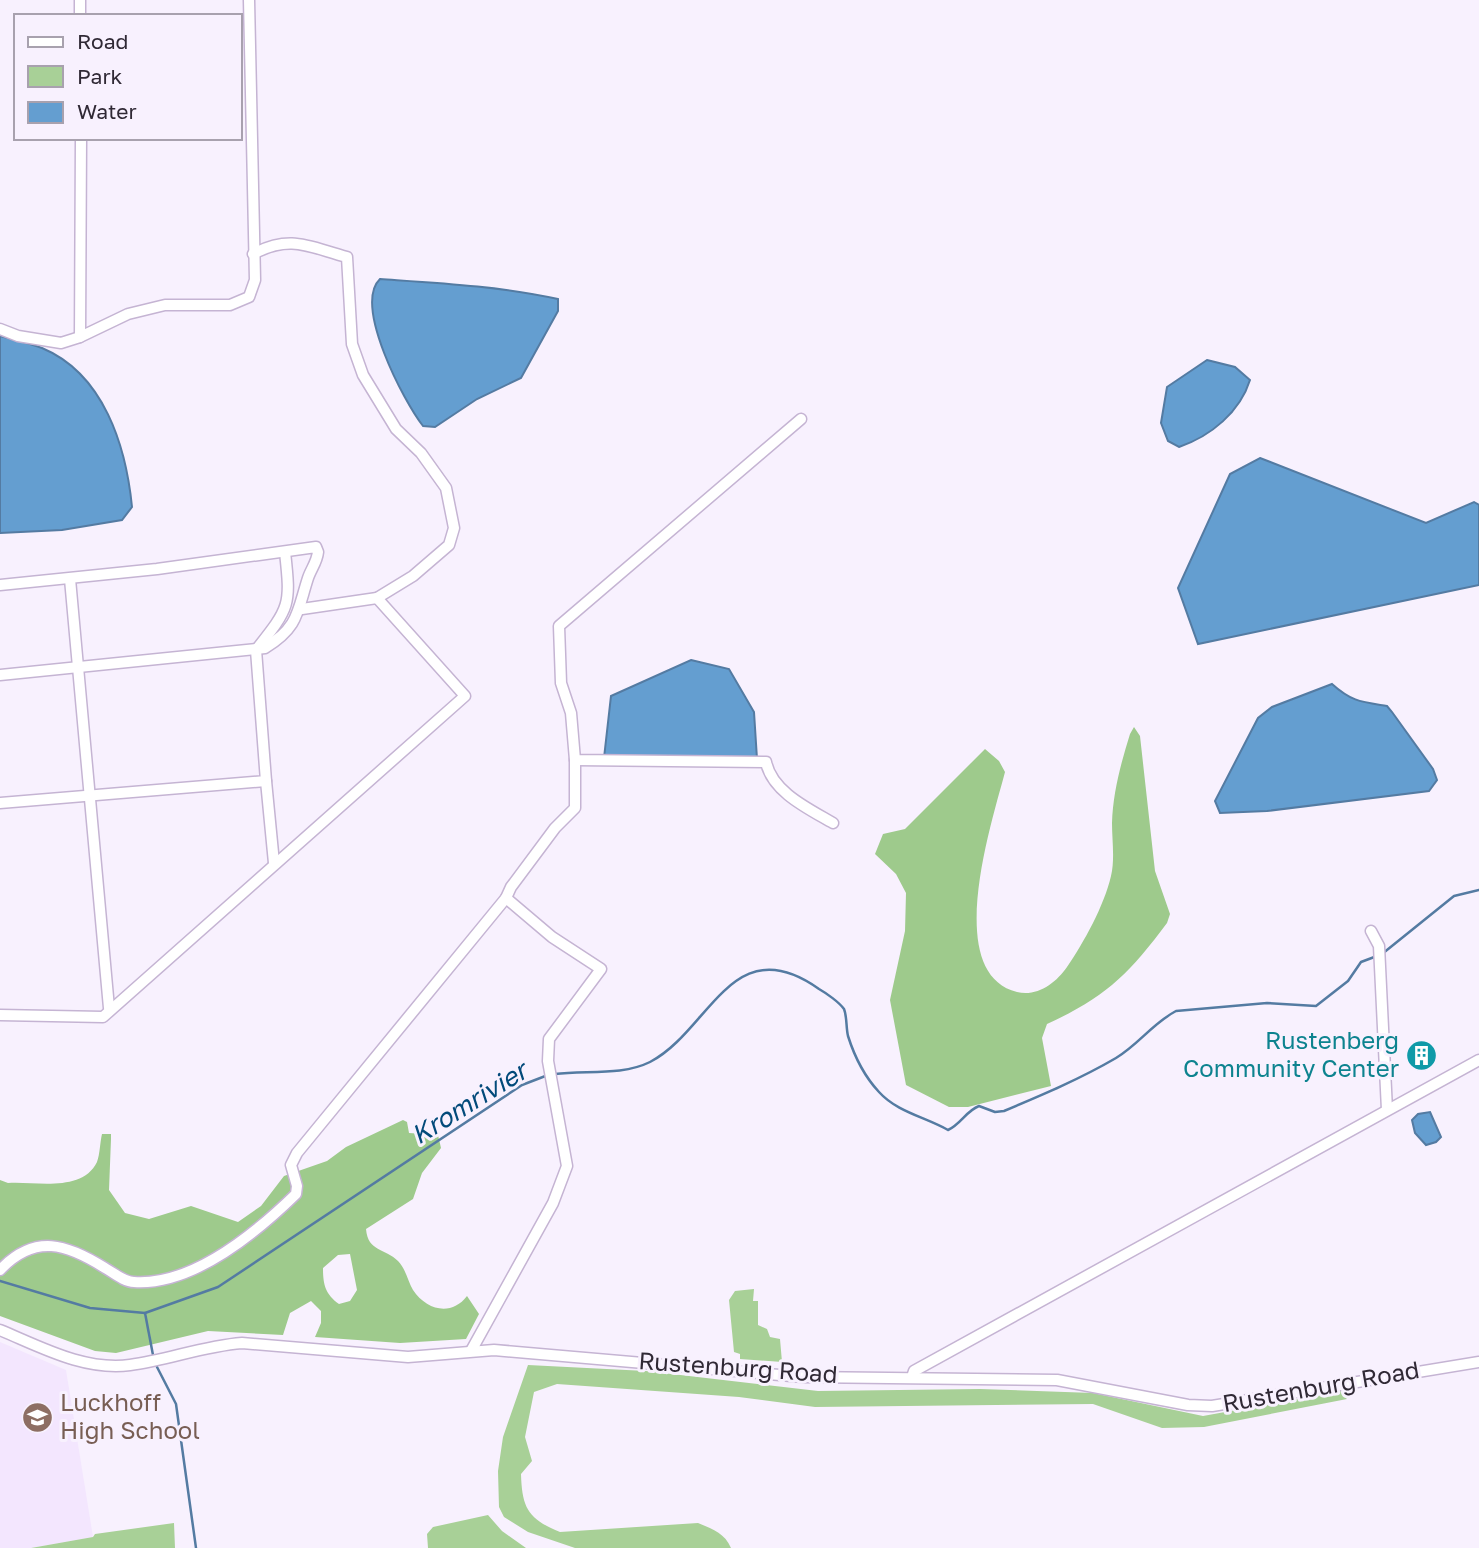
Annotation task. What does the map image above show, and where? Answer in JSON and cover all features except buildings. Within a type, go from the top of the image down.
[{"type":"street","points":[[0,329],[51,342],[80,337],[128,314],[165,306],[230,305],[250,297],[255,280],[249,0]]},
{"type":"street","points":[[80,337],[81,140]]},
{"type":"street","points":[[253,254],[285,242],[307,244],[347,257],[351,332],[363,375],[396,429],[421,453],[446,488],[454,528],[449,545],[413,576],[377,598],[302,610]]},
{"type":"street","points":[[0,1270],[22,1251],[56,1245],[90,1258],[127,1281],[151,1281],[177,1276],[244,1242],[296,1194],[297,1186],[291,1165],[297,1153],[506,898],[511,887],[555,828],[575,808],[571,713],[561,683],[559,626],[801,419]]},
{"type":"street","points":[[0,585],[70,579],[316,547],[318,552],[305,588],[302,610],[275,642],[256,650],[0,675]]},
{"type":"street","points":[[274,863],[256,650],[285,614],[289,588],[285,552]]},
{"type":"street","points":[[70,579],[109,1008]]},
{"type":"street","points":[[0,1015],[103,1017],[109,1008],[465,696],[377,598]]},
{"type":"street","points":[[575,760],[766,762],[768,775],[802,806],[833,823]]},
{"type":"street","points":[[0,803],[266,781]]},
{"type":"street","points":[[471,1352],[554,1203],[567,1166],[548,1061],[549,1039],[601,968],[552,937],[506,898]]},
{"type":"street","points":[[1371,931],[1379,946],[1387,1110]]},
{"type":"street","points":[[912,1377],[914,1371],[1008,1318],[1479,1060]]},
{"type":"street","name":"Rustenburg Road","points":[[0,1330],[77,1361],[104,1365],[129,1365],[218,1345],[242,1343],[408,1357],[471,1352],[583,1356],[803,1377],[1057,1380],[1188,1405],[1212,1406],[1479,1362]]},
{"type":"shaded area","name":"Luckhoff High School","points":[[0,1342],[66,1370],[93,1537],[31,1548],[0,1548]]},
{"type":"green space","points":[[1134,727],[1140,736],[1155,871],[1170,914],[1167,923],[1127,971],[1101,994],[1047,1024],[1042,1038],[1051,1086],[968,1107],[949,1107],[906,1085],[890,1000],[905,931],[906,893],[896,874],[875,854],[883,834],[905,829],[985,749],[999,761],[1005,772],[983,859],[978,894],[977,927],[982,957],[994,979],[1017,992],[1039,991],[1052,983],[1067,967],[1087,935],[1104,899],[1112,870],[1112,823],[1116,789]]},
{"type":"green space","points":[[403,1120],[407,1122],[409,1133],[438,1135],[441,1148],[422,1173],[413,1199],[366,1229],[374,1246],[401,1264],[413,1290],[425,1303],[447,1308],[467,1296],[479,1314],[466,1339],[400,1343],[315,1337],[321,1323],[321,1311],[311,1301],[290,1313],[283,1335],[208,1331],[116,1353],[95,1351],[0,1316],[0,1180],[8,1183],[57,1183],[81,1178],[90,1172],[97,1162],[102,1134],[111,1134],[109,1190],[125,1213],[149,1219],[191,1206],[238,1222],[261,1206],[284,1176],[327,1161],[346,1147]],"holes":[[[350,1254],[357,1290],[350,1301],[339,1304],[326,1288],[323,1268],[338,1255]]]},
{"type":"green space","points":[[754,1289],[753,1301],[758,1301],[758,1325],[767,1329],[770,1337],[780,1339],[782,1362],[740,1359],[740,1354],[734,1352],[729,1300],[735,1291]]},
{"type":"green space","points":[[528,1365],[646,1371],[818,1391],[980,1389],[1093,1393],[1203,1416],[1341,1391],[1347,1399],[1204,1427],[1162,1428],[1093,1404],[815,1407],[739,1397],[557,1384],[534,1392],[525,1437],[532,1461],[521,1474],[523,1496],[534,1517],[560,1532],[698,1523],[722,1535],[731,1548],[575,1548],[528,1532],[504,1517],[499,1507],[498,1471],[503,1437]]},
{"type":"green space","points":[[488,1515],[502,1531],[526,1548],[428,1548],[427,1534],[433,1527]]},
{"type":"green space","points":[[174,1523],[175,1548],[31,1548],[93,1537],[95,1534]]},
{"type":"water","points":[[380,279],[514,291],[558,299],[558,311],[521,378],[477,399],[435,427],[423,426],[404,397],[377,331],[373,292]]},
{"type":"water","points":[[0,336],[42,348],[63,360],[81,375],[96,394],[117,437],[129,484],[132,507],[122,520],[62,530],[0,533]]},
{"type":"water","points":[[1207,360],[1235,367],[1250,380],[1239,402],[1223,421],[1202,436],[1179,447],[1168,441],[1161,423],[1167,387]]},
{"type":"water","points":[[1260,458],[1426,523],[1474,502],[1479,505],[1479,585],[1198,644],[1178,588],[1230,474]]},
{"type":"water","points":[[691,660],[729,669],[754,712],[757,759],[604,758],[611,696]]},
{"type":"water","points":[[1332,684],[1358,700],[1387,706],[1433,769],[1437,780],[1429,791],[1267,811],[1220,813],[1215,801],[1258,718],[1272,707]]},
{"type":"water","points":[[1430,1112],[1441,1137],[1426,1145],[1415,1133],[1412,1120],[1418,1114]]},
{"type":"waterway","name":"Kromrivier","points":[[1382,954],[1454,896],[1479,890]]},
{"type":"waterway","name":"Kromrivier","points":[[555,1074],[616,1071],[650,1062],[671,1047],[724,991],[743,977],[764,970],[789,973],[825,993],[844,1009],[853,1051],[865,1073],[886,1099],[948,1130],[979,1106],[995,1112],[1004,1111],[1089,1073],[1124,1053],[1176,1011],[1267,1003],[1316,1006],[1348,981],[1361,962],[1377,956]]},
{"type":"waterway","name":"Kromrivier","points":[[0,1281],[90,1308],[145,1313],[218,1287],[522,1085],[548,1075]]},
{"type":"waterway","points":[[145,1313],[153,1355]]},
{"type":"waterway","points":[[157,1367],[176,1404],[196,1548]]},
{"type":"place","name":"Rustenberg Community Center","points":[[1422,1055]]},
{"type":"place","name":"Luckhoff High School","points":[[37,1417]]}]
